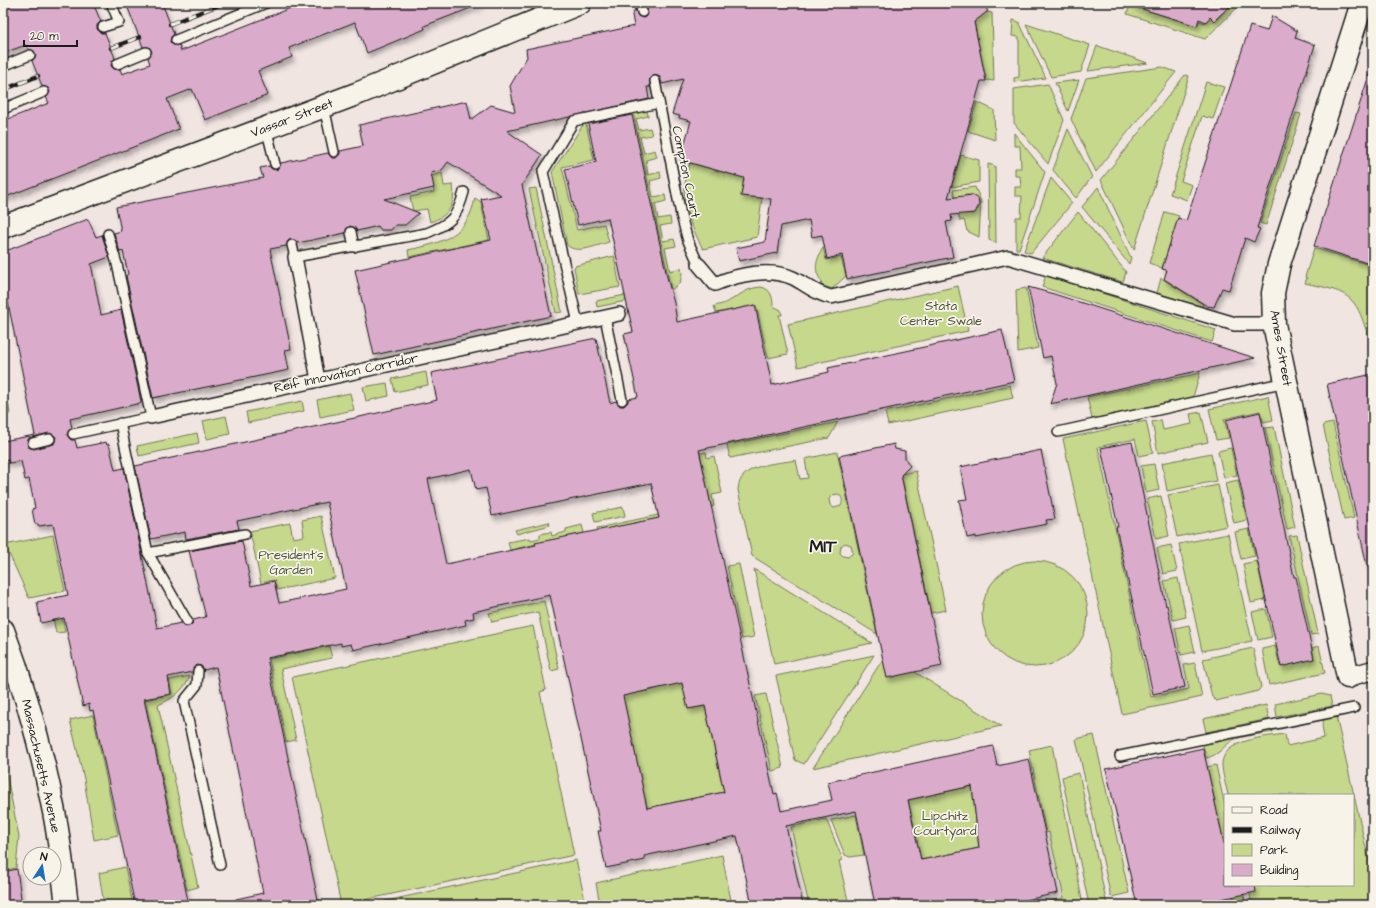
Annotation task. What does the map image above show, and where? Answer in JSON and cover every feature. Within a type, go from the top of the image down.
[{"type":"main road","name":"Vassar Street","points":[[3,227],[323,105],[359,93],[475,44],[580,3]]},
{"type":"main road","name":"Ames Street","points":[[1348,677],[1274,324],[1273,301],[1277,270],[1362,3]]},
{"type":"main road","name":"Massachusetts Avenue","points":[[3,630],[22,685],[45,770],[54,813],[67,905]]},
{"type":"street","points":[[293,251],[318,380]]},
{"type":"street","points":[[699,265],[715,284],[733,276],[753,273],[771,274],[792,277],[813,291],[831,297],[1008,257],[1235,324],[1274,324]]},
{"type":"street","name":"Reif Innovation Corridor","points":[[151,417],[619,314]]},
{"type":"street","points":[[1348,677],[1373,670]]},
{"type":"lane","points":[[103,27],[119,22],[111,3]]},
{"type":"lane","points":[[176,40],[266,3]]},
{"type":"lane","points":[[117,64],[146,52]]},
{"type":"lane","points":[[3,66],[30,55]]},
{"type":"lane","name":"Compton Court","points":[[655,81],[681,215],[688,241],[699,265]]},
{"type":"lane","points":[[3,109],[44,92]]},
{"type":"lane","points":[[578,323],[544,172],[574,121],[659,103]]},
{"type":"lane","points":[[323,105],[334,152]]},
{"type":"lane","points":[[266,127],[275,164]]},
{"type":"lane","points":[[293,251],[354,247],[427,233],[445,225],[455,216],[464,192]]},
{"type":"lane","points":[[351,232],[354,247]]},
{"type":"lane","points":[[108,234],[117,264],[151,417]]},
{"type":"lane","points":[[605,317],[622,400]]},
{"type":"lane","points":[[1058,432],[1286,382]]},
{"type":"lane","name":"Reif Innovation Corridor","points":[[74,434],[151,417]]},
{"type":"lane","points":[[120,423],[148,553],[188,621]]},
{"type":"lane","points":[[33,443],[50,439]]},
{"type":"lane","points":[[148,553],[245,534]]},
{"type":"lane","points":[[198,671],[197,685],[184,701],[220,865]]},
{"type":"lane","points":[[1120,756],[1354,708]]},
{"type":"green space","points":[[1233,3],[1242,3],[1205,39],[1127,14],[1130,5],[1197,26],[1199,21],[1205,23],[1210,17],[1215,21]]},
{"type":"green space","points":[[986,12],[992,13],[994,81],[986,80],[974,22]]},
{"type":"green space","points":[[1013,20],[1019,22],[1046,78],[1014,82],[1014,78],[1019,77],[1019,37],[1012,36]]},
{"type":"green space","points":[[1026,24],[1090,45],[1081,72],[1051,77]]},
{"type":"green space","points":[[1098,46],[1148,63],[1088,71]]},
{"type":"green space","points":[[1162,67],[1176,72],[1096,172],[1071,119],[1086,78]]},
{"type":"green space","points":[[1185,75],[1189,76],[1134,250],[1101,180]]},
{"type":"green space","points":[[1079,80],[1068,111],[1055,83]]},
{"type":"green space","points":[[1206,82],[1224,87],[1213,119],[1202,116],[1181,181],[1192,185],[1187,200],[1170,194]]},
{"type":"green space","points":[[1048,84],[1064,120],[1048,164],[1014,123],[1014,89]]},
{"type":"green space","points":[[977,102],[994,110],[995,140],[968,131]]},
{"type":"green space","points":[[647,111],[648,116],[636,119],[639,130],[650,128],[652,135],[640,137],[644,153],[655,150],[657,157],[646,160],[648,175],[660,172],[661,178],[650,181],[653,197],[665,195],[666,201],[655,204],[658,219],[670,217],[671,224],[660,226],[663,241],[674,239],[676,246],[665,248],[670,271],[681,268],[682,274],[680,283],[671,290],[633,113]]},
{"type":"green space","points":[[1296,113],[1301,114],[1266,225],[1260,223]]},
{"type":"green space","points":[[586,124],[594,160],[562,167],[577,230],[604,224],[609,242],[587,248],[576,249],[567,245],[552,172],[583,125]]},
{"type":"green space","points":[[1068,129],[1092,177],[1076,198],[1053,170]]},
{"type":"green space","points":[[1014,133],[1045,172],[1019,249],[1016,249],[1016,217],[1021,217],[1022,196],[1015,196],[1015,187],[1021,187],[1020,176],[1015,176],[1015,168],[1021,168],[1020,146],[1014,146]]},
{"type":"green space","points":[[961,155],[979,160],[979,182],[952,187]]},
{"type":"green space","points":[[690,163],[744,178],[741,196],[762,198],[757,237],[703,249],[686,208],[686,175]]},
{"type":"green space","points":[[988,164],[995,166],[996,243],[989,240]]},
{"type":"green space","points":[[442,173],[444,186],[453,185],[454,192],[452,203],[446,213],[430,222],[427,209],[413,211],[410,197],[434,192],[431,176]]},
{"type":"green space","points":[[1051,178],[1072,203],[1031,253],[1024,251]]},
{"type":"green space","points":[[975,187],[981,201],[979,237],[967,231],[964,220],[960,221],[953,190]],"holes":[[[966,195],[972,195],[979,201],[979,208],[972,214],[965,213],[963,197]]]},
{"type":"green space","points":[[1098,187],[1131,258],[1129,264],[1082,207]]},
{"type":"green space","points":[[536,188],[562,312],[556,313],[529,189]]},
{"type":"green space","points":[[475,198],[481,202],[489,240],[409,257],[408,250],[432,244],[452,236],[460,229],[472,211]]},
{"type":"green space","points":[[1078,212],[1126,272],[1123,282],[1042,258]]},
{"type":"green space","points":[[1165,212],[1179,216],[1162,268],[1149,263]]},
{"type":"green space","points":[[823,247],[826,260],[841,257],[846,276],[832,289],[821,285],[822,282],[816,269],[817,260]]},
{"type":"green space","points":[[1314,248],[1373,266],[1373,335],[1368,335],[1359,310],[1350,298],[1332,289],[1305,283],[1307,278],[1305,277]]},
{"type":"green space","points":[[614,256],[620,287],[579,294],[574,268],[575,266]]},
{"type":"green space","points":[[1046,275],[1216,330],[1212,342],[1042,287]]},
{"type":"green space","points":[[1161,278],[1203,304],[1202,307],[1157,293]]},
{"type":"green space","name":"Stata Center Swale","points":[[958,286],[968,331],[798,367],[788,324]]},
{"type":"green space","points":[[761,287],[771,294],[773,306],[781,310],[782,315],[779,315],[788,354],[768,358],[756,305],[716,313],[714,306],[727,302],[748,290]]},
{"type":"green space","points":[[1026,288],[1038,348],[1018,352],[1016,290]]},
{"type":"green space","points":[[625,295],[626,301],[597,307],[596,301]]},
{"type":"green space","points":[[426,372],[428,385],[395,392],[392,379]]},
{"type":"green space","points":[[1200,373],[1193,397],[1092,419],[1087,397]]},
{"type":"green space","points":[[3,378],[10,413],[5,418],[3,417]]},
{"type":"green space","points":[[387,383],[389,396],[366,401],[363,387]]},
{"type":"green space","points":[[1010,385],[1013,398],[888,425],[885,412]]},
{"type":"green space","points":[[350,393],[354,410],[320,417],[317,400]]},
{"type":"green space","points":[[1268,396],[1273,420],[1263,422],[1260,411],[1224,419],[1229,438],[1216,440],[1209,409]]},
{"type":"green space","points":[[302,401],[304,411],[248,423],[246,412]]},
{"type":"green space","points":[[1201,412],[1208,442],[1158,453],[1152,422],[1161,420],[1163,430],[1192,424],[1190,414]]},
{"type":"green space","points":[[226,416],[230,434],[207,439],[203,421]]},
{"type":"green space","points":[[1146,421],[1153,453],[1139,456],[1135,439],[1098,447],[1151,697],[1189,689],[1184,665],[1195,663],[1202,697],[1122,714],[1063,439]]},
{"type":"green space","points":[[838,422],[829,438],[730,458],[727,445]]},
{"type":"green space","points":[[1333,423],[1354,518],[1344,520],[1323,425]]},
{"type":"green space","points":[[1274,427],[1295,527],[1287,529],[1265,428]]},
{"type":"green space","points":[[197,433],[199,443],[139,456],[137,446]]},
{"type":"green space","points":[[1231,448],[1237,475],[1224,478],[1218,451]]},
{"type":"green space","points":[[706,452],[707,458],[714,456],[722,493],[712,495],[714,506],[711,507],[700,453]]},
{"type":"green space","points":[[837,452],[877,634],[752,556],[738,490],[740,481],[745,474],[760,466],[796,460],[800,479],[808,478],[805,459]],"holes":[[[838,494],[842,498],[842,504],[841,506],[834,508],[830,505],[829,499],[832,495]],[[845,543],[851,545],[853,553],[848,557],[843,556],[840,553],[841,546]]]},
{"type":"green space","points":[[1211,453],[1216,481],[1167,491],[1162,463]]},
{"type":"green space","points":[[1154,464],[1159,490],[1146,493],[1141,466]]},
{"type":"green space","points":[[916,471],[946,610],[931,613],[901,474]]},
{"type":"green space","points":[[1238,480],[1247,520],[1234,523],[1225,483]]},
{"type":"green space","points":[[1218,485],[1227,526],[1177,537],[1168,495]]},
{"type":"green space","points":[[1161,496],[1169,536],[1156,539],[1147,499]]},
{"type":"green space","points":[[623,507],[625,516],[595,522],[593,513]]},
{"type":"green space","points":[[658,515],[659,518],[598,531],[597,528]]},
{"type":"green space","name":"President's Garden","points":[[321,516],[335,578],[277,590],[274,580],[264,582],[266,593],[263,593],[250,531],[290,523],[293,538],[304,536],[302,520]]},
{"type":"green space","points":[[549,522],[550,525],[517,534],[515,530]]},
{"type":"green space","points":[[582,525],[584,533],[510,550],[508,542],[530,538],[531,540],[540,538],[540,534],[551,532],[552,536],[566,532],[566,529]]},
{"type":"green space","points":[[1249,529],[1255,556],[1241,559],[1235,532]]},
{"type":"green space","points":[[1228,534],[1252,641],[1202,651],[1179,544]]},
{"type":"green space","points":[[53,535],[65,591],[29,598],[5,545]]},
{"type":"green space","points":[[1297,535],[1318,634],[1311,635],[1289,536]]},
{"type":"green space","points":[[1171,545],[1177,571],[1163,574],[1157,548]]},
{"type":"green space","points":[[1035,561],[1055,565],[1073,576],[1084,594],[1088,614],[1084,634],[1073,652],[1055,663],[1035,667],[1015,663],[997,652],[986,634],[982,614],[986,594],[997,576],[1015,565]]},
{"type":"green space","points":[[1257,561],[1265,600],[1251,603],[1243,564]]},
{"type":"green space","points":[[739,564],[754,637],[742,639],[727,566]]},
{"type":"green space","points":[[754,569],[872,643],[774,664]]},
{"type":"green space","points":[[1178,578],[1186,617],[1173,620],[1164,581]]},
{"type":"green space","points":[[58,597],[65,632],[56,633],[49,599]]},
{"type":"green space","points":[[544,601],[559,669],[551,671],[538,612],[492,622],[489,613]]},
{"type":"green space","points":[[1266,609],[1272,637],[1258,640],[1252,612]]},
{"type":"green space","points":[[1189,625],[1195,652],[1181,655],[1175,628]]},
{"type":"green space","points":[[533,626],[546,690],[540,692],[574,855],[341,905],[292,677]]},
{"type":"green space","points":[[329,646],[332,658],[281,669],[296,740],[286,742],[269,659]]},
{"type":"green space","points":[[1275,646],[1280,666],[1314,659],[1312,648],[1319,646],[1325,673],[1269,685],[1262,649]]},
{"type":"green space","points":[[1253,648],[1261,687],[1258,691],[1216,701],[1212,697],[1203,659]]},
{"type":"green space","points":[[886,654],[1001,726],[813,768]]},
{"type":"green space","points":[[874,655],[804,764],[795,760],[776,676]]},
{"type":"green space","points":[[190,676],[177,694],[158,705],[198,887],[187,890],[145,700],[172,694],[169,680]]},
{"type":"green space","points":[[681,676],[688,709],[705,706],[724,792],[647,808],[621,689],[638,692],[652,690],[659,688]]},
{"type":"green space","points":[[766,694],[783,768],[772,771],[755,696]]},
{"type":"green space","points":[[1322,694],[1330,696],[1332,706],[1277,717],[1275,704]]},
{"type":"green space","points":[[1266,705],[1269,719],[1206,732],[1203,719]]},
{"type":"green space","points":[[93,715],[118,835],[94,840],[84,779],[70,720]]},
{"type":"green space","points":[[1336,716],[1354,794],[1228,794],[1223,776],[1222,764],[1224,756],[1230,749],[1237,744],[1257,738],[1285,734],[1287,746],[1324,738],[1322,722],[1330,717]]},
{"type":"green space","points":[[1272,729],[1273,732],[1233,740],[1215,755],[1206,758],[1203,745]]},
{"type":"green space","points":[[1094,735],[1129,893],[1111,897],[1076,739]]},
{"type":"green space","points":[[1052,745],[1083,905],[1030,905],[1064,898],[1049,832],[1046,833],[1029,750]]},
{"type":"green space","points":[[3,758],[19,836],[16,868],[3,871]]},
{"type":"green space","points":[[1216,765],[1224,802],[1224,844],[1207,767]]},
{"type":"green space","points":[[1079,773],[1107,905],[1089,905],[1062,777]]},
{"type":"green space","name":"Lipchitz Courtyard","points":[[972,786],[979,848],[921,860],[908,800]]},
{"type":"green space","points":[[1354,795],[1373,879],[1373,905],[1252,905],[1248,886],[1354,886]]},
{"type":"green space","points":[[856,815],[864,855],[850,857],[845,855],[831,820]]},
{"type":"green space","points":[[826,819],[843,860],[839,861],[849,905],[809,905],[791,827]]},
{"type":"green space","points":[[722,855],[732,905],[600,905],[596,883]]},
{"type":"green space","points":[[576,860],[586,905],[367,905]]},
{"type":"green space","points":[[125,867],[133,905],[104,905],[99,873]]},
{"type":"green space","points":[[1242,886],[1245,901],[1235,904],[1233,896]]},
{"type":"building","points":[[3,3],[93,3],[101,22],[97,25],[97,29],[101,33],[105,33],[115,58],[112,61],[111,66],[114,69],[120,69],[122,74],[150,64],[148,58],[152,52],[149,47],[143,47],[126,3],[162,3],[174,34],[171,37],[170,42],[173,45],[179,45],[181,51],[303,3],[481,4],[424,26],[425,29],[367,53],[355,22],[289,48],[292,57],[258,71],[268,95],[205,120],[192,89],[167,99],[179,129],[3,198],[3,121],[49,103],[46,97],[50,92],[48,88],[42,86],[32,61],[36,56],[34,51],[28,49],[26,45],[3,53]]},
{"type":"building","points":[[981,3],[988,11],[974,22],[986,81],[981,81],[948,198],[972,195],[978,198],[979,205],[975,213],[951,215],[952,221],[946,222],[953,257],[847,279],[842,255],[827,259],[822,235],[812,237],[809,220],[781,226],[777,253],[739,261],[736,248],[765,242],[771,199],[741,196],[744,178],[680,160],[691,121],[679,118],[680,116],[672,114],[683,79],[662,84],[660,77],[654,75],[650,79],[650,87],[647,87],[649,99],[507,131],[542,155],[522,185],[551,316],[374,355],[355,270],[491,240],[481,199],[501,195],[448,162],[442,170],[431,173],[434,188],[384,199],[419,213],[405,225],[395,225],[391,230],[381,230],[378,226],[357,231],[355,228],[350,226],[347,228],[345,233],[298,243],[291,239],[288,241],[286,246],[270,249],[291,349],[285,350],[289,370],[153,398],[126,276],[128,274],[123,251],[120,252],[114,233],[121,231],[116,207],[263,178],[260,168],[269,166],[276,170],[279,168],[281,163],[328,153],[332,158],[336,158],[340,154],[340,151],[363,146],[359,125],[467,101],[471,120],[491,105],[515,112],[510,86],[527,57],[526,49],[634,26],[632,15],[635,9],[638,16],[644,18],[648,14],[646,4]]},
{"type":"building","points":[[1134,3],[1233,3],[1214,21],[1210,17],[1206,22],[1199,19],[1197,26],[1133,6]]},
{"type":"building","points":[[1272,16],[1297,31],[1295,38],[1315,45],[1257,228],[1260,229],[1254,242],[1245,238],[1229,290],[1222,288],[1214,307],[1207,306],[1164,279],[1167,270],[1162,269],[1178,218],[1186,221],[1250,26],[1267,31]]},
{"type":"building","points":[[1370,72],[1373,73],[1373,265],[1314,246]]},
{"type":"building","points":[[632,115],[677,322],[755,305],[772,385],[829,372],[828,368],[1002,330],[1014,381],[699,450],[774,794],[777,793],[781,811],[832,800],[828,782],[993,746],[997,766],[1029,759],[1058,893],[1003,905],[875,905],[856,811],[786,826],[803,905],[752,905],[737,836],[644,856],[645,860],[606,868],[598,831],[601,831],[550,595],[473,612],[474,618],[465,620],[466,625],[353,650],[351,644],[341,646],[341,643],[267,658],[319,905],[236,905],[236,899],[263,893],[216,667],[204,670],[201,666],[196,665],[192,672],[168,677],[171,694],[144,699],[189,905],[135,905],[93,710],[90,711],[89,704],[83,706],[64,618],[41,623],[37,602],[68,595],[53,524],[39,526],[38,524],[35,524],[32,509],[35,508],[29,479],[25,480],[21,461],[9,463],[8,460],[5,461],[3,441],[35,435],[7,298],[3,299],[3,252],[88,219],[96,237],[102,235],[109,257],[91,264],[101,315],[121,310],[141,403],[70,419],[72,428],[69,430],[67,435],[71,440],[75,440],[77,448],[106,442],[107,445],[109,444],[115,470],[124,468],[157,628],[181,623],[187,627],[192,624],[193,620],[206,617],[189,551],[242,541],[251,586],[274,581],[279,603],[346,589],[327,502],[237,521],[239,529],[186,539],[185,532],[151,539],[135,466],[437,400],[431,373],[596,338],[610,403],[616,401],[620,406],[624,406],[628,402],[628,399],[638,397],[624,334],[633,332],[608,218],[578,225],[565,169],[596,162],[588,124]],"holes":[[[49,433],[56,437],[54,444],[34,449],[28,447],[27,442],[29,438]],[[471,469],[476,490],[486,488],[492,516],[651,483],[659,518],[535,543],[536,545],[446,564],[428,479]],[[682,683],[688,709],[705,706],[724,792],[647,808],[623,696]],[[972,786],[979,848],[921,860],[908,800]]]},
{"type":"building","points":[[1028,287],[1255,358],[1050,404],[1057,383],[1051,356],[1043,358]]},
{"type":"building","points":[[1373,374],[1373,565],[1367,566],[1327,384]]},
{"type":"building","points":[[1260,412],[1294,577],[1296,577],[1314,659],[1281,667],[1226,420]]},
{"type":"building","points":[[1132,442],[1166,606],[1167,605],[1185,687],[1153,694],[1116,527],[1118,527],[1101,448]]},
{"type":"building","points":[[894,444],[895,449],[905,451],[905,458],[910,466],[901,475],[942,666],[887,678],[839,456]]},
{"type":"building","points":[[1041,450],[1055,519],[1046,520],[1047,524],[976,538],[976,536],[967,538],[959,500],[967,499],[960,467]]},
{"type":"building","points":[[1203,748],[1224,843],[1224,886],[1255,886],[1256,892],[1191,905],[1137,905],[1106,769]]},
{"type":"building","points":[[17,869],[22,905],[3,905],[3,872]]},
{"type":"railway","points":[[170,24],[224,3]]},
{"type":"railway","points":[[111,48],[140,37]]},
{"type":"railway","points":[[3,90],[38,76]]},
{"type":"district","name":"MIT","points":[[823,547]]}]
